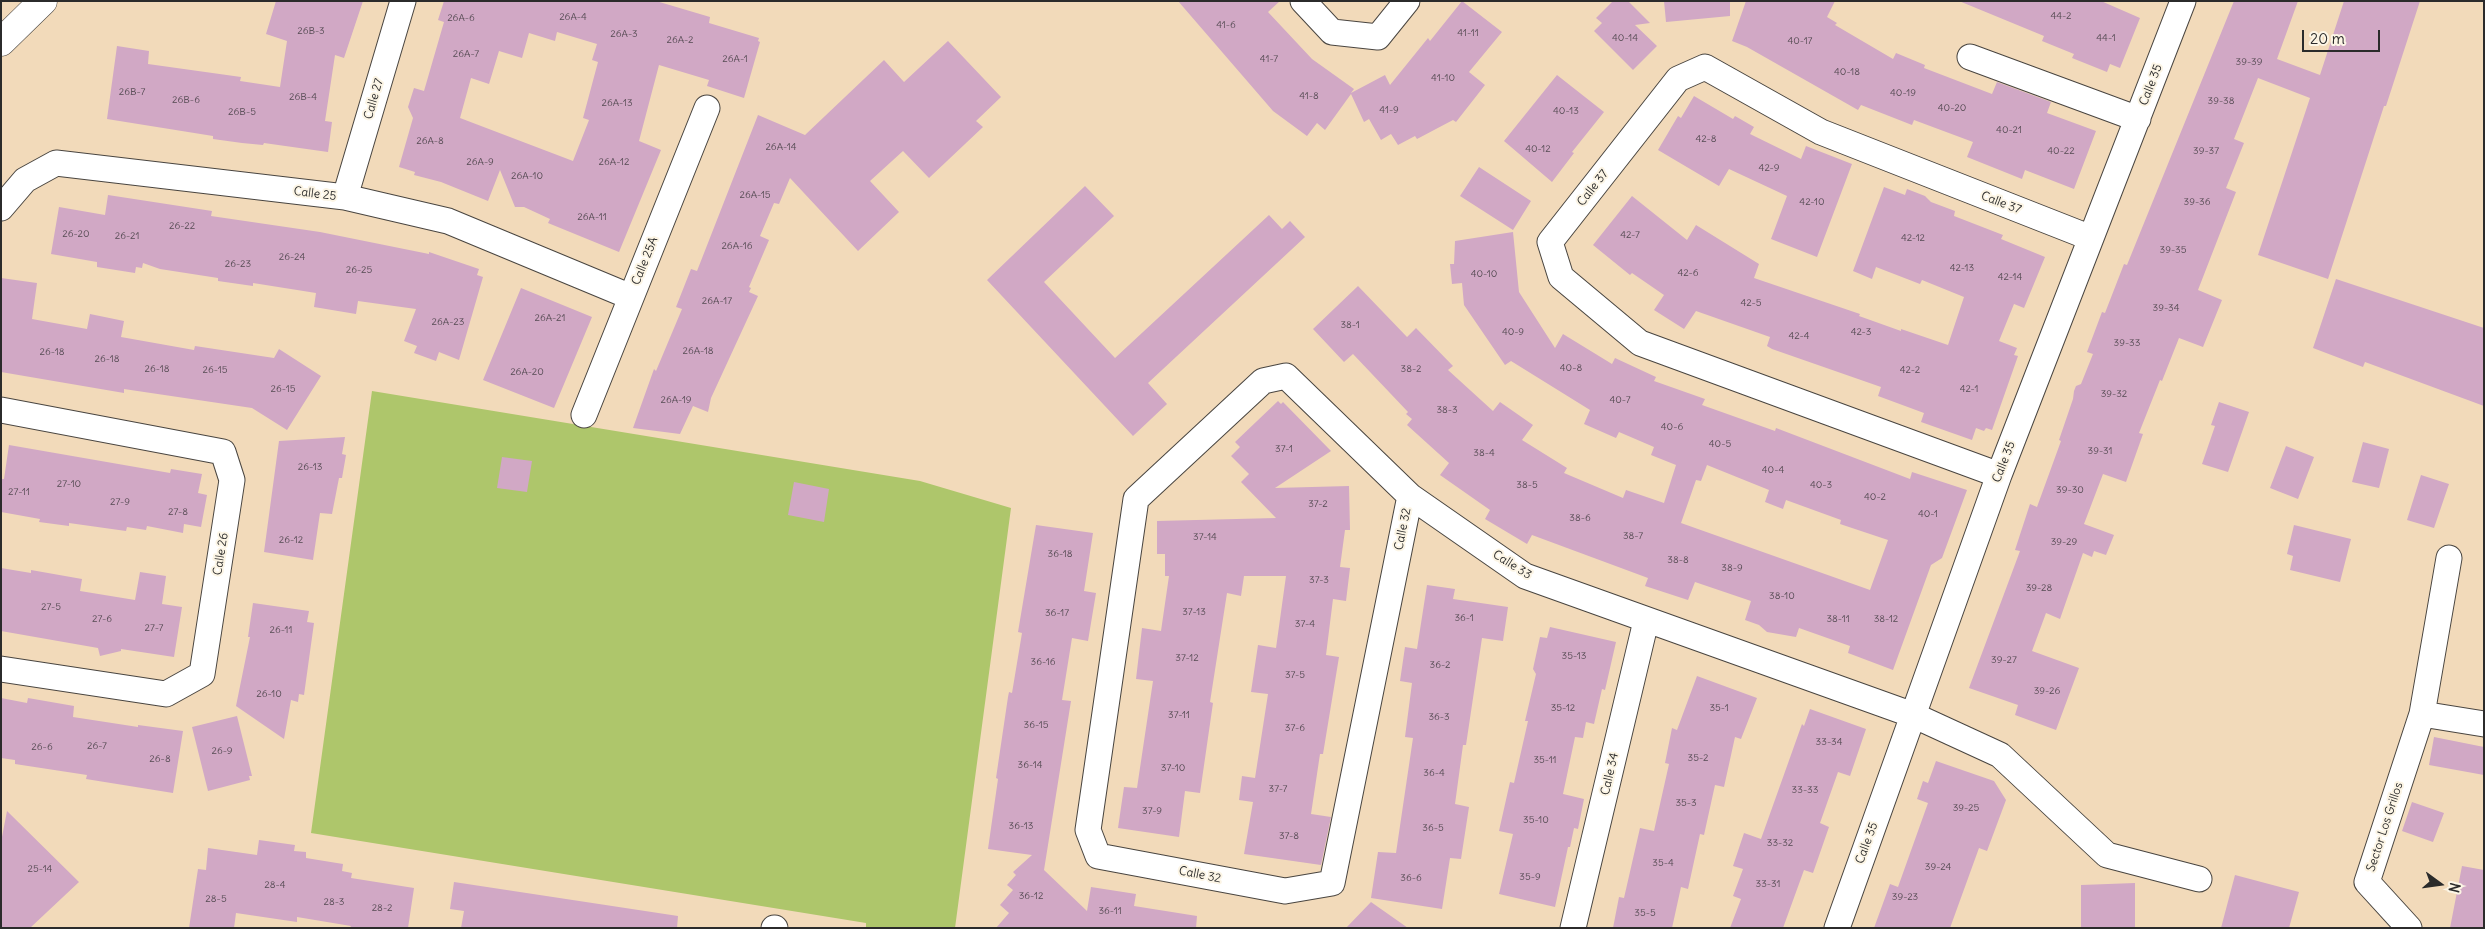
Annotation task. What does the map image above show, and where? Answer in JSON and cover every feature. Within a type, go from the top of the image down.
[{"type":"main road","points":[[1,42],[43,1]]},
{"type":"street","name":"Calle 27","points":[[345,197],[403,1]]},
{"type":"street","points":[[1302,1],[1332,32],[1378,37],[1408,1]]},
{"type":"street","name":"Calle 35","points":[[1836,928],[1999,475],[2183,1]]},
{"type":"street","points":[[1970,57],[2138,119]]},
{"type":"street","name":"Calle 37","points":[[1999,475],[1640,343],[1561,277],[1550,242],[1678,79],[1705,67],[1821,132],[2091,238]]},
{"type":"street","name":"Calle 25A","points":[[584,415],[707,108]]},
{"type":"street","name":"Calle 25","points":[[1,208],[25,180],[56,163],[345,197],[448,222],[631,297]]},
{"type":"street","name":"Calle 33","points":[[1182,456],[1263,382],[1286,376],[1410,496],[1525,576],[1646,621],[1914,715],[2000,755],[2107,854],[2198,879]]},
{"type":"street","name":"Calle 26","points":[[1,410],[223,452],[232,480],[202,674],[166,694],[1,669]]},
{"type":"street","name":"Calle 32","points":[[1182,456],[1136,499],[1088,830],[1098,856],[1285,891],[1332,883],[1410,496]]},
{"type":"street","name":"Sector Los Grillos","points":[[2409,928],[2367,882],[2422,714],[2449,558]]},
{"type":"street","name":"Calle 34","points":[[1573,928],[1646,621]]},
{"type":"street","points":[[2422,714],[2484,724]]},
{"type":"green space","points":[[372,391],[920,481],[1011,508],[955,928],[866,928],[866,923],[311,833]]},
{"type":"building","points":[[276,1],[363,1],[344,58],[335,55],[325,121],[332,122],[328,152],[264,143],[263,145],[213,139],[213,136],[107,119],[117,46],[149,51],[148,64],[241,77],[240,81],[280,87],[287,41],[266,34]]},
{"type":"building","points":[[444,1],[656,1],[710,17],[709,23],[759,38],[758,41],[760,42],[744,98],[707,86],[709,80],[659,65],[639,141],[661,150],[619,252],[548,223],[550,219],[524,207],[515,207],[500,170],[488,201],[441,182],[414,175],[415,172],[399,167],[413,118],[408,107],[414,88],[424,91],[444,22],[438,20]],"holes":[[[557,32],[597,44],[592,60],[598,62],[583,118],[589,120],[573,161],[460,118],[471,78],[489,84],[499,51],[522,58],[529,33],[555,41]]]},
{"type":"building","points":[[1178,1],[1280,1],[1268,12],[1312,59],[1354,89],[1351,93],[1385,75],[1390,85],[1428,38],[1430,41],[1462,1],[1502,32],[1469,72],[1485,85],[1456,122],[1453,120],[1417,139],[1415,136],[1398,145],[1391,134],[1381,140],[1369,119],[1364,122],[1351,94],[1325,130],[1317,123],[1307,136],[1273,111]]},
{"type":"building","points":[[1613,1],[1628,1],[1650,23],[1635,25],[1657,46],[1633,70],[1594,31],[1602,23],[1596,18]]},
{"type":"building","points":[[1664,1],[1730,1],[1730,16],[1666,22]]},
{"type":"building","points":[[1746,1],[1835,1],[1827,17],[1837,23],[1835,25],[1893,59],[1896,53],[1925,65],[1924,68],[1992,94],[1997,82],[2051,102],[2047,113],[2096,131],[2074,189],[2025,170],[2022,179],[1967,157],[1973,142],[1914,120],[1912,125],[1861,105],[1858,110],[1747,47],[1732,41]]},
{"type":"building","points":[[1959,1],[2101,1],[2140,18],[2120,68],[2110,64],[2107,72],[2072,58],[2074,54],[2042,41],[2044,36]]},
{"type":"building","points":[[2234,1],[2298,1],[2277,59],[2320,75],[2344,1],[2420,1],[2328,279],[2258,255],[2310,98],[2258,78],[2234,139],[2244,143],[2226,188],[2236,192],[2198,290],[2222,300],[2203,347],[2179,338],[2139,433],[2143,434],[2126,482],[2103,474],[2084,524],[2114,535],[2106,555],[2094,551],[2092,557],[2083,553],[2060,619],[2046,613],[2032,651],[2079,668],[2056,730],[2015,715],[2018,705],[1969,688],[2020,551],[2015,550],[2030,504],[2037,507],[2061,441],[2059,440],[2074,391],[2076,386],[2081,384],[2093,354],[2087,352],[2102,312],[2105,313],[2124,264],[2127,265]]},
{"type":"building","points":[[948,41],[1001,97],[976,121],[983,127],[929,178],[903,151],[870,181],[899,212],[858,251],[790,178],[779,204],[774,203],[760,236],[769,240],[749,287],[751,288],[749,292],[758,296],[711,398],[708,412],[693,406],[680,434],[633,428],[654,369],[656,371],[682,309],[676,307],[691,269],[697,271],[758,115],[805,135],[884,60],[904,82]]},
{"type":"building","points":[[1557,75],[1604,112],[1572,152],[1574,153],[1552,182],[1504,141]]},
{"type":"building","points":[[1694,96],[1733,119],[1735,116],[1754,127],[1750,134],[1801,159],[1806,146],[1852,164],[1817,257],[1771,239],[1787,196],[1729,169],[1719,186],[1658,150],[1678,116],[1681,118]]},
{"type":"building","points":[[1479,167],[1531,201],[1513,230],[1460,196]]},
{"type":"building","points":[[1085,186],[1114,216],[1044,282],[1115,358],[1269,215],[1282,229],[1290,221],[1305,237],[1148,383],[1167,404],[1133,436],[987,280]]},
{"type":"building","points":[[1884,187],[1905,195],[1907,189],[1925,196],[1931,202],[1955,211],[1954,216],[2003,235],[2001,239],[2045,257],[2024,308],[2014,304],[1999,341],[2017,348],[2014,355],[2018,356],[1992,430],[1986,428],[1984,431],[1976,428],[1972,440],[1921,422],[1924,413],[1878,396],[1881,387],[1772,349],[1767,346],[1770,337],[1696,311],[1684,329],[1654,310],[1664,295],[1632,273],[1630,275],[1593,245],[1632,196],[1687,240],[1696,225],[1759,264],[1754,278],[1860,314],[1859,316],[1901,331],[1901,329],[1948,345],[1964,297],[1922,280],[1920,284],[1876,267],[1872,279],[1853,271]]},
{"type":"building","points":[[108,195],[212,211],[211,216],[320,232],[429,254],[429,252],[479,269],[477,275],[483,277],[459,360],[439,352],[436,361],[414,353],[417,346],[404,341],[416,309],[358,301],[356,314],[314,307],[316,293],[253,283],[253,286],[218,281],[218,278],[160,269],[143,263],[142,268],[136,267],[135,273],[97,267],[97,262],[51,254],[59,207],[105,215]]},
{"type":"building","points":[[1513,232],[1519,292],[1555,348],[1563,334],[1612,364],[1615,358],[1656,377],[1654,381],[1705,399],[1702,405],[1775,431],[1776,428],[1910,479],[1912,472],[1967,490],[1942,558],[1931,565],[1893,670],[1848,653],[1850,646],[1799,628],[1796,637],[1767,632],[1759,625],[1745,620],[1751,601],[1695,582],[1688,600],[1645,586],[1648,578],[1532,535],[1527,544],[1485,519],[1490,510],[1440,475],[1449,463],[1407,425],[1412,419],[1406,414],[1408,412],[1353,354],[1344,362],[1313,329],[1358,286],[1407,337],[1416,328],[1453,366],[1448,370],[1493,411],[1500,402],[1533,425],[1522,440],[1567,468],[1564,473],[1623,498],[1626,490],[1664,503],[1676,465],[1651,455],[1654,447],[1619,432],[1616,438],[1584,424],[1590,410],[1511,361],[1505,365],[1464,305],[1462,283],[1452,284],[1450,264],[1454,264],[1455,241]],"holes":[[[1707,465],[1769,490],[1765,502],[1783,509],[1786,500],[1841,520],[1840,524],[1888,540],[1870,590],[1681,523],[1696,480],[1701,481]]]},
{"type":"building","points":[[1,278],[37,283],[32,319],[87,329],[90,314],[124,321],[121,337],[194,350],[195,346],[274,358],[279,349],[321,376],[287,430],[252,408],[124,389],[124,393],[1,372]]},
{"type":"building","points":[[2336,279],[2484,328],[2484,406],[2365,362],[2363,367],[2313,348]]},
{"type":"building","points":[[521,288],[592,317],[554,408],[483,380]]},
{"type":"building","points":[[1278,401],[1281,404],[1283,402],[1331,451],[1275,488],[1349,486],[1350,530],[1345,530],[1340,567],[1350,568],[1346,601],[1333,599],[1326,655],[1339,657],[1323,754],[1320,754],[1311,814],[1331,817],[1321,865],[1244,854],[1253,802],[1239,800],[1242,776],[1255,778],[1268,694],[1251,692],[1258,645],[1276,648],[1286,576],[1244,576],[1241,596],[1227,593],[1210,702],[1213,703],[1200,793],[1185,791],[1179,837],[1118,828],[1124,787],[1137,788],[1153,681],[1136,679],[1142,628],[1161,631],[1169,576],[1165,576],[1165,554],[1157,554],[1157,521],[1276,518],[1241,482],[1249,474],[1231,456],[1240,447],[1235,442]]},
{"type":"building","points":[[2219,402],[2249,412],[2228,472],[2202,464],[2215,426],[2211,425]]},
{"type":"building","points":[[345,437],[342,454],[346,455],[342,478],[339,478],[332,514],[320,513],[313,560],[264,552],[279,441]]},
{"type":"building","points":[[2363,442],[2389,449],[2379,488],[2352,482]]},
{"type":"building","points":[[9,445],[170,473],[171,469],[202,474],[198,493],[207,495],[201,527],[184,524],[183,533],[147,526],[146,530],[127,527],[126,531],[69,523],[69,526],[39,522],[40,519],[1,512],[1,479],[4,479]]},
{"type":"building","points":[[2286,446],[2314,457],[2298,499],[2270,488]]},
{"type":"building","points":[[502,457],[532,461],[527,492],[497,488]]},
{"type":"building","points":[[2421,475],[2449,484],[2434,528],[2407,520]]},
{"type":"building","points":[[794,482],[829,489],[824,522],[788,515]]},
{"type":"building","points":[[1036,525],[1093,533],[1084,591],[1096,593],[1088,641],[1072,638],[1062,700],[1071,701],[1044,870],[1087,911],[1091,887],[1136,894],[1134,906],[1197,916],[1196,928],[996,928],[1009,913],[1000,905],[1013,890],[1007,885],[1016,875],[1013,872],[1032,855],[988,849],[1008,697],[1009,692],[1012,693],[1022,633],[1018,632]]},
{"type":"building","points":[[2294,525],[2351,539],[2340,582],[2290,570],[2293,556],[2287,554]]},
{"type":"building","points":[[1,568],[31,573],[31,570],[82,579],[80,591],[135,600],[140,572],[166,576],[162,604],[182,607],[174,657],[121,649],[121,651],[100,656],[98,648],[1,631]]},
{"type":"building","points":[[1427,585],[1455,589],[1453,599],[1508,607],[1503,641],[1482,638],[1466,745],[1463,745],[1455,804],[1469,807],[1461,859],[1450,858],[1442,909],[1371,898],[1378,852],[1396,853],[1413,738],[1405,737],[1412,683],[1400,681],[1405,647],[1417,649]]},
{"type":"building","points":[[253,603],[309,611],[307,622],[314,623],[304,695],[299,694],[298,702],[291,700],[284,739],[236,706],[250,637],[248,637]]},
{"type":"building","points":[[1550,627],[1616,642],[1605,690],[1602,689],[1594,724],[1586,722],[1583,738],[1575,737],[1563,794],[1584,799],[1578,829],[1574,828],[1570,847],[1568,847],[1555,907],[1499,894],[1513,834],[1499,831],[1510,782],[1514,783],[1528,721],[1525,721],[1536,674],[1533,669],[1540,637],[1547,638]]},
{"type":"building","points":[[1697,676],[1757,698],[1741,739],[1735,737],[1724,787],[1715,785],[1704,835],[1700,834],[1688,889],[1681,887],[1672,928],[1613,928],[1619,897],[1624,898],[1640,828],[1654,831],[1669,764],[1665,763],[1672,728],[1677,730]]},
{"type":"building","points":[[1,698],[27,703],[28,698],[74,706],[73,717],[138,727],[138,725],[183,731],[173,793],[86,779],[87,775],[15,764],[15,760],[1,758]]},
{"type":"building","points":[[1810,709],[1866,729],[1850,776],[1838,772],[1820,823],[1829,827],[1813,873],[1804,870],[1783,928],[1730,928],[1741,899],[1733,896],[1743,869],[1733,866],[1744,833],[1761,839],[1802,724],[1804,726]]},
{"type":"building","points":[[237,716],[252,776],[249,776],[250,780],[208,791],[192,727]]},
{"type":"building","points":[[2434,737],[2484,747],[2484,775],[2429,765]]},
{"type":"building","points":[[1936,761],[1994,781],[2006,800],[1987,851],[1979,848],[1950,928],[1874,928],[1890,884],[1898,887],[1928,803],[1917,799],[1923,781],[1928,783]]},
{"type":"building","points":[[2412,802],[2444,813],[2433,842],[2402,831]]},
{"type":"building","points":[[7,811],[79,882],[30,928],[1,928],[1,842]]},
{"type":"building","points":[[259,840],[295,845],[294,851],[306,852],[306,858],[343,864],[342,871],[352,873],[351,878],[414,888],[408,928],[350,928],[351,926],[297,917],[297,922],[236,913],[234,928],[189,928],[198,869],[206,870],[208,848],[257,855]]},
{"type":"building","points":[[2462,866],[2484,870],[2484,928],[2450,928]]},
{"type":"building","points":[[2235,875],[2299,892],[2289,928],[2221,928]]},
{"type":"building","points":[[454,882],[678,916],[677,928],[461,928],[464,911],[450,909]]},
{"type":"building","points":[[2135,883],[2135,928],[2081,928],[2081,885]]},
{"type":"building","points":[[1371,902],[1408,928],[1346,928]]}]
